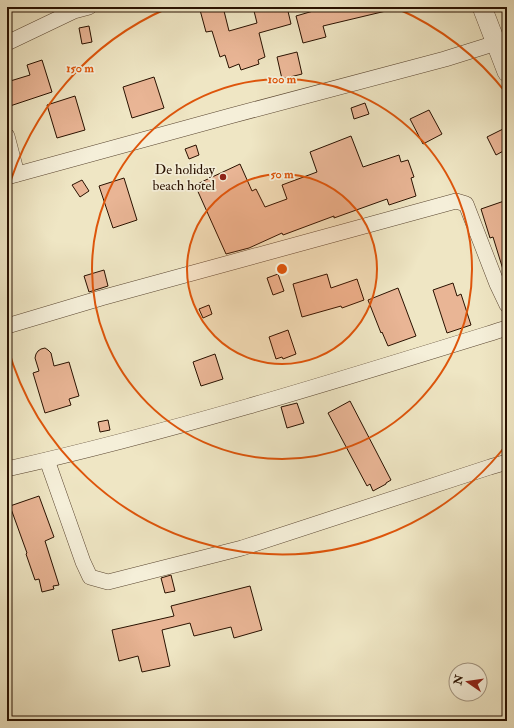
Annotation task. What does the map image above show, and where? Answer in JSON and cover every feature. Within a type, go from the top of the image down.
[{"type":"street","points":[[7,43],[74,11],[89,7]]},
{"type":"street","points":[[482,7],[507,72]]},
{"type":"street","points":[[7,136],[12,175],[438,61],[496,43]]},
{"type":"street","points":[[7,326],[101,298],[456,200],[466,204],[497,284],[507,305]]},
{"type":"street","points":[[7,469],[196,422],[507,328]]},
{"type":"street","points":[[47,460],[83,562],[90,577],[108,582],[242,548],[490,466],[507,462]]},
{"type":"building","points":[[212,7],[223,7],[229,31],[257,23],[254,11],[268,7],[287,7],[291,24],[259,33],[265,57],[258,60],[259,64],[241,70],[239,64],[229,68],[225,55],[220,57],[212,31],[206,32],[200,10]]},
{"type":"building","points":[[327,7],[386,7],[386,11],[323,26],[326,37],[303,43],[296,16]]},
{"type":"building","points":[[89,26],[92,42],[82,44],[79,28]]},
{"type":"building","points":[[297,52],[302,74],[282,79],[277,57]]},
{"type":"building","points":[[42,60],[52,92],[7,107],[7,82],[30,75],[27,65]]},
{"type":"building","points":[[154,77],[164,108],[132,118],[123,87]]},
{"type":"building","points":[[75,96],[85,130],[57,138],[47,105]]},
{"type":"building","points":[[365,103],[369,114],[354,119],[351,108]]},
{"type":"building","points":[[429,110],[442,134],[423,144],[410,119]]},
{"type":"building","points":[[507,127],[507,149],[496,155],[487,137]]},
{"type":"building","points":[[351,136],[363,167],[399,155],[401,162],[408,160],[414,177],[411,178],[416,196],[389,205],[387,199],[334,218],[334,216],[283,235],[282,233],[249,248],[226,254],[195,185],[240,164],[252,191],[256,189],[265,207],[287,199],[282,185],[317,172],[310,152]]},
{"type":"building","points":[[196,145],[199,155],[189,159],[185,149]]},
{"type":"building","points":[[124,178],[137,220],[113,228],[99,186]]},
{"type":"building","points":[[82,180],[89,191],[80,197],[72,185]]},
{"type":"building","points":[[507,200],[507,275],[505,276],[493,237],[490,238],[481,209]]},
{"type":"building","points":[[104,270],[108,286],[89,292],[84,276]]},
{"type":"building","points":[[278,274],[284,291],[273,295],[267,278]]},
{"type":"building","points":[[327,274],[331,288],[357,279],[364,300],[342,308],[341,306],[302,317],[293,284]]},
{"type":"building","points":[[453,283],[457,296],[461,294],[471,325],[447,333],[433,290]]},
{"type":"building","points":[[398,288],[416,336],[388,346],[382,332],[381,333],[368,300]]},
{"type":"building","points":[[209,305],[212,314],[203,318],[199,309]]},
{"type":"building","points":[[288,330],[296,354],[283,359],[282,357],[276,359],[269,337]]},
{"type":"building","points":[[45,348],[51,353],[54,366],[69,362],[79,396],[69,399],[71,405],[45,413],[33,373],[39,371],[35,358],[36,354],[41,349]]},
{"type":"building","points":[[215,354],[223,379],[201,386],[193,362]]},
{"type":"building","points":[[350,401],[391,480],[373,491],[370,484],[367,486],[328,413]]},
{"type":"building","points":[[297,403],[304,423],[287,428],[281,407]]},
{"type":"building","points":[[108,420],[110,430],[100,432],[98,422]]},
{"type":"building","points":[[39,496],[54,537],[45,541],[59,585],[53,586],[54,589],[42,592],[39,579],[35,580],[10,506]]},
{"type":"building","points":[[171,575],[175,591],[165,593],[161,578]]},
{"type":"building","points":[[250,586],[262,630],[234,638],[231,627],[194,636],[190,623],[162,630],[170,666],[142,672],[138,656],[119,661],[112,630],[174,616],[171,606]]},
{"type":"place","name":"De holiday beach hotel","points":[[223,177]]}]
